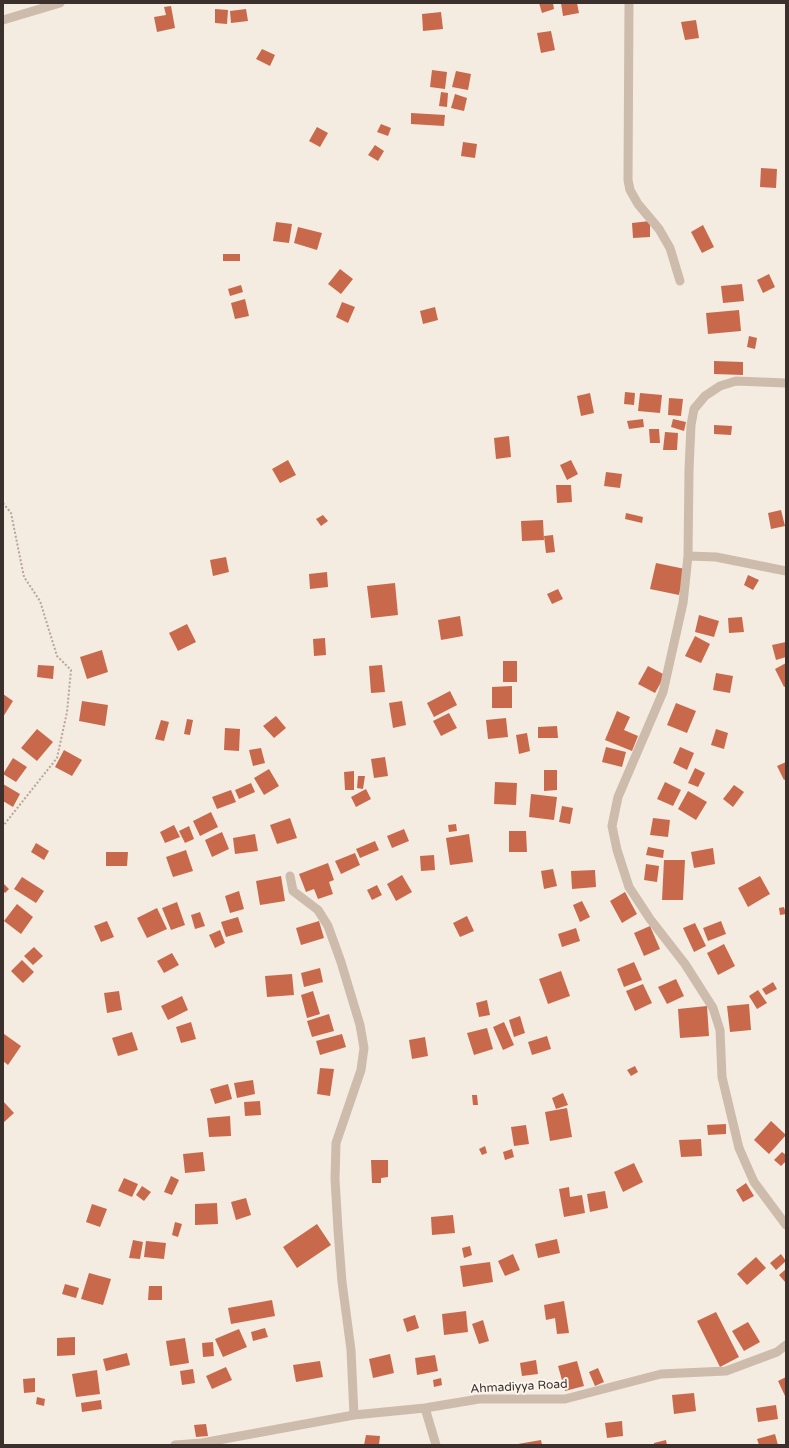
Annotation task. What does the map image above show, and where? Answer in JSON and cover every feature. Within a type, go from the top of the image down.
[{"type":"street","points":[[3,20],[60,3]]},
{"type":"street","points":[[629,3],[629,185],[638,204],[659,229],[670,248],[680,281]]},
{"type":"street","points":[[786,383],[736,381],[720,386],[705,396],[694,409],[691,425],[689,470],[688,556],[683,603],[663,692],[618,797],[612,826],[617,850],[629,887],[650,919],[689,969],[713,1008],[720,1030],[722,1076],[738,1148],[754,1182],[786,1225]]},
{"type":"street","points":[[688,556],[716,557],[786,571]]},
{"type":"street","points":[[290,876],[293,891],[318,910],[328,926],[341,962],[360,1026],[364,1048],[361,1070],[336,1143],[335,1179],[342,1282],[351,1350],[354,1415]]},
{"type":"street","name":"Ahmadiyya Road","points":[[175,1445],[202,1443],[354,1415],[425,1408],[479,1399],[565,1399],[661,1374],[726,1371],[777,1352],[786,1345]]},
{"type":"street","points":[[425,1408],[436,1445]]},
{"type":"path","points":[[3,503],[11,513],[24,577],[40,600],[57,656],[72,670],[67,712],[58,758],[3,826]]},
{"type":"building","points":[[539,3],[553,3],[554,9],[542,13]]},
{"type":"building","points":[[561,3],[577,3],[579,13],[563,16]]},
{"type":"building","points":[[171,6],[175,28],[157,32],[154,17],[166,15],[164,7]]},
{"type":"building","points":[[215,9],[228,10],[227,24],[215,23]]},
{"type":"building","points":[[246,9],[248,21],[231,23],[230,11]]},
{"type":"building","points":[[441,12],[443,29],[423,31],[422,14]]},
{"type":"building","points":[[696,20],[699,38],[685,40],[681,22]]},
{"type":"building","points":[[551,31],[555,50],[541,53],[537,33]]},
{"type":"building","points":[[262,49],[275,55],[270,66],[256,59]]},
{"type":"building","points":[[432,70],[447,72],[445,89],[430,87]]},
{"type":"building","points":[[456,71],[471,74],[468,90],[452,87]]},
{"type":"building","points":[[441,92],[448,93],[447,107],[439,106]]},
{"type":"building","points":[[455,94],[467,98],[464,111],[451,108]]},
{"type":"building","points":[[411,113],[445,115],[444,126],[411,124]]},
{"type":"building","points":[[381,124],[391,128],[388,136],[377,132]]},
{"type":"building","points":[[317,127],[328,133],[320,147],[309,141]]},
{"type":"building","points":[[463,142],[477,144],[475,158],[461,156]]},
{"type":"building","points":[[375,145],[384,151],[378,161],[368,155]]},
{"type":"building","points":[[761,168],[777,169],[776,188],[760,187]]},
{"type":"building","points":[[650,221],[650,237],[633,238],[632,223]]},
{"type":"building","points":[[276,222],[292,224],[289,243],[273,241]]},
{"type":"building","points":[[703,225],[714,247],[702,253],[691,232]]},
{"type":"building","points":[[298,227],[322,233],[317,250],[294,243]]},
{"type":"building","points":[[223,254],[240,254],[240,261],[223,261]]},
{"type":"building","points":[[340,269],[353,279],[341,294],[328,284]]},
{"type":"building","points":[[769,274],[775,287],[763,293],[757,280]]},
{"type":"building","points":[[742,284],[744,301],[723,303],[721,286]]},
{"type":"building","points":[[241,285],[243,292],[230,296],[228,289]]},
{"type":"building","points":[[245,299],[249,316],[235,319],[231,303]]},
{"type":"building","points":[[342,302],[355,307],[348,323],[336,317]]},
{"type":"building","points":[[435,307],[438,320],[423,324],[420,311]]},
{"type":"building","points":[[739,310],[741,331],[708,334],[706,313]]},
{"type":"building","points":[[749,336],[757,338],[755,349],[747,347]]},
{"type":"building","points":[[714,361],[743,362],[743,375],[714,374]]},
{"type":"building","points":[[625,392],[635,393],[634,405],[624,404]]},
{"type":"building","points":[[590,393],[594,413],[581,416],[577,396]]},
{"type":"building","points":[[640,393],[662,395],[660,413],[638,411]]},
{"type":"building","points":[[669,398],[683,399],[681,416],[668,415]]},
{"type":"building","points":[[643,419],[644,427],[629,429],[627,421]]},
{"type":"building","points":[[673,419],[686,422],[684,431],[671,427]]},
{"type":"building","points":[[714,425],[732,426],[731,435],[714,434]]},
{"type":"building","points":[[649,429],[659,429],[660,443],[650,443]]},
{"type":"building","points":[[665,432],[678,433],[677,450],[663,450]]},
{"type":"building","points":[[509,436],[511,457],[496,459],[494,438]]},
{"type":"building","points":[[288,460],[296,475],[280,483],[272,469]]},
{"type":"building","points":[[571,460],[578,474],[567,480],[560,465]]},
{"type":"building","points":[[606,472],[622,474],[620,488],[604,486]]},
{"type":"building","points":[[556,485],[571,485],[572,502],[557,503]]},
{"type":"building","points":[[781,510],[785,526],[771,529],[768,513]]},
{"type":"building","points":[[626,513],[643,517],[642,523],[625,519]]},
{"type":"building","points":[[323,515],[328,521],[321,526],[316,519]]},
{"type":"building","points":[[543,520],[544,540],[522,541],[521,521]]},
{"type":"building","points":[[553,535],[555,552],[546,553],[544,536]]},
{"type":"building","points":[[226,557],[229,572],[213,576],[210,560]]},
{"type":"building","points":[[656,563],[685,569],[679,595],[650,589]]},
{"type":"building","points":[[327,572],[328,587],[310,589],[309,574]]},
{"type":"building","points":[[748,575],[759,580],[753,590],[744,585]]},
{"type":"building","points":[[395,583],[398,615],[371,618],[367,586]]},
{"type":"building","points":[[558,589],[563,599],[552,604],[547,594]]},
{"type":"building","points":[[699,615],[719,621],[714,637],[695,632]]},
{"type":"building","points":[[460,616],[463,636],[441,640],[438,620]]},
{"type":"building","points":[[742,617],[744,632],[729,633],[728,618]]},
{"type":"building","points":[[187,624],[196,642],[178,651],[169,633]]},
{"type":"building","points":[[695,636],[710,644],[701,663],[685,656]]},
{"type":"building","points":[[325,638],[326,655],[314,656],[313,639]]},
{"type":"building","points":[[786,642],[786,657],[776,660],[772,645]]},
{"type":"building","points":[[102,650],[108,672],[87,679],[80,657]]},
{"type":"building","points":[[503,661],[517,661],[517,682],[503,682]]},
{"type":"building","points":[[786,663],[786,686],[784,687],[775,669]]},
{"type":"building","points":[[38,665],[54,666],[53,679],[37,677]]},
{"type":"building","points":[[382,665],[385,692],[371,693],[369,666]]},
{"type":"building","points":[[648,666],[665,675],[655,693],[638,684]]},
{"type":"building","points":[[716,673],[733,676],[730,693],[713,690]]},
{"type":"building","points":[[512,686],[512,708],[492,708],[492,687]]},
{"type":"building","points":[[450,691],[457,705],[434,717],[427,703]]},
{"type":"building","points":[[3,694],[13,701],[3,717]]},
{"type":"building","points":[[82,701],[108,705],[105,726],[79,721]]},
{"type":"building","points":[[402,701],[406,725],[393,728],[389,703]]},
{"type":"building","points":[[676,703],[696,711],[687,733],[667,725]]},
{"type":"building","points":[[617,711],[630,717],[624,730],[638,736],[632,751],[605,740]]},
{"type":"building","points":[[449,713],[457,728],[441,736],[433,721]]},
{"type":"building","points":[[276,716],[286,728],[274,738],[263,726]]},
{"type":"building","points":[[506,718],[508,737],[488,739],[486,720]]},
{"type":"building","points":[[187,719],[193,720],[190,735],[184,734]]},
{"type":"building","points":[[161,720],[169,722],[164,741],[155,739]]},
{"type":"building","points":[[557,726],[558,738],[538,738],[538,727]]},
{"type":"building","points":[[225,728],[240,729],[239,751],[224,750]]},
{"type":"building","points":[[37,729],[53,742],[37,761],[21,748]]},
{"type":"building","points":[[716,729],[728,733],[724,749],[711,745]]},
{"type":"building","points":[[527,733],[530,751],[519,754],[516,735]]},
{"type":"building","points":[[606,747],[626,752],[622,767],[602,762]]},
{"type":"building","points":[[680,747],[694,753],[687,770],[673,763]]},
{"type":"building","points":[[261,748],[265,763],[253,766],[249,750]]},
{"type":"building","points":[[64,750],[82,760],[72,776],[55,767]]},
{"type":"building","points":[[385,757],[388,776],[374,778],[371,759]]},
{"type":"building","points":[[13,758],[27,767],[16,782],[3,774]]},
{"type":"building","points":[[786,762],[786,779],[784,780],[777,766]]},
{"type":"building","points":[[695,768],[705,773],[698,787],[688,783]]},
{"type":"building","points":[[269,769],[279,786],[264,795],[254,778]]},
{"type":"building","points":[[544,770],[557,770],[557,790],[544,791]]},
{"type":"building","points":[[354,771],[354,790],[345,790],[344,772]]},
{"type":"building","points":[[358,776],[365,776],[363,789],[357,788]]},
{"type":"building","points":[[495,782],[517,783],[516,805],[494,804]]},
{"type":"building","points":[[665,782],[681,790],[673,806],[657,799]]},
{"type":"building","points":[[251,783],[255,792],[239,799],[235,790]]},
{"type":"building","points":[[3,784],[20,794],[13,807],[3,801]]},
{"type":"building","points":[[734,785],[744,792],[733,807],[723,799]]},
{"type":"building","points":[[366,789],[371,799],[356,807],[351,797]]},
{"type":"building","points":[[231,790],[236,802],[217,809],[212,797]]},
{"type":"building","points":[[688,791],[707,802],[696,820],[678,809]]},
{"type":"building","points":[[531,794],[557,797],[554,820],[529,817]]},
{"type":"building","points":[[562,806],[573,808],[570,824],[559,822]]},
{"type":"building","points":[[211,812],[218,827],[200,836],[193,821]]},
{"type":"building","points":[[290,818],[297,838],[277,844],[270,825]]},
{"type":"building","points":[[653,818],[670,820],[668,837],[650,835]]},
{"type":"building","points":[[456,824],[457,831],[449,832],[448,825]]},
{"type":"building","points":[[174,825],[180,837],[165,843],[160,832]]},
{"type":"building","points":[[189,826],[194,839],[185,843],[179,831]]},
{"type":"building","points":[[404,829],[409,841],[392,848],[387,836]]},
{"type":"building","points":[[509,831],[526,831],[527,852],[509,852]]},
{"type":"building","points":[[222,832],[229,849],[212,857],[205,840]]},
{"type":"building","points":[[255,834],[258,851],[235,854],[233,838]]},
{"type":"building","points":[[469,834],[473,862],[450,865],[446,838]]},
{"type":"building","points":[[375,841],[379,850],[360,858],[356,849]]},
{"type":"building","points":[[36,843],[49,851],[44,860],[31,852]]},
{"type":"building","points":[[648,847],[664,850],[663,858],[646,855]]},
{"type":"building","points":[[713,848],[715,864],[694,868],[691,852]]},
{"type":"building","points":[[186,850],[193,871],[173,877],[166,857]]},
{"type":"building","points":[[106,852],[128,852],[127,866],[106,866]]},
{"type":"building","points":[[355,853],[360,865],[341,874],[335,861]]},
{"type":"building","points":[[434,855],[435,870],[421,871],[420,856]]},
{"type":"building","points":[[664,860],[685,860],[683,900],[662,900]]},
{"type":"building","points":[[328,863],[334,880],[329,882],[333,894],[318,899],[314,889],[306,892],[299,874]]},
{"type":"building","points":[[646,864],[659,866],[657,882],[644,880]]},
{"type":"building","points":[[553,869],[557,886],[544,889],[541,871]]},
{"type":"building","points":[[595,870],[596,887],[572,889],[571,871]]},
{"type":"building","points":[[402,875],[412,892],[396,901],[387,884]]},
{"type":"building","points":[[281,876],[285,901],[260,905],[256,881]]},
{"type":"building","points":[[760,876],[770,894],[748,907],[738,888]]},
{"type":"building","points":[[22,877],[44,891],[36,903],[14,889]]},
{"type":"building","points":[[3,883],[9,889],[5,893],[3,891]]},
{"type":"building","points":[[377,885],[382,895],[372,900],[367,890]]},
{"type":"building","points":[[239,891],[244,909],[230,913],[225,896]]},
{"type":"building","points":[[625,892],[637,914],[622,923],[610,901]]},
{"type":"building","points":[[582,901],[590,917],[580,922],[573,905]]},
{"type":"building","points":[[177,902],[185,925],[171,930],[162,908]]},
{"type":"building","points":[[17,904],[33,917],[21,934],[4,921]]},
{"type":"building","points":[[784,907],[786,914],[780,915],[779,908]]},
{"type":"building","points":[[157,908],[167,929],[147,938],[137,918]]},
{"type":"building","points":[[200,912],[205,926],[195,929],[191,915]]},
{"type":"building","points":[[467,916],[474,931],[460,937],[453,923]]},
{"type":"building","points":[[238,917],[243,932],[226,937],[221,922]]},
{"type":"building","points":[[107,921],[114,937],[101,942],[94,926]]},
{"type":"building","points":[[319,921],[324,938],[301,945],[296,928]]},
{"type":"building","points":[[721,921],[726,934],[708,941],[703,928]]},
{"type":"building","points":[[695,923],[706,946],[694,952],[683,928]]},
{"type":"building","points":[[650,926],[660,949],[644,956],[634,933]]},
{"type":"building","points":[[576,928],[580,941],[562,947],[558,934]]},
{"type":"building","points":[[220,930],[225,943],[215,948],[209,935]]},
{"type":"building","points":[[724,944],[735,966],[718,975],[707,953]]},
{"type":"building","points":[[34,947],[43,956],[33,965],[24,956]]},
{"type":"building","points":[[172,953],[179,965],[164,973],[157,961]]},
{"type":"building","points":[[22,960],[34,972],[23,983],[11,971]]},
{"type":"building","points":[[634,962],[642,980],[624,987],[617,969]]},
{"type":"building","points":[[320,968],[323,982],[304,987],[301,973]]},
{"type":"building","points":[[561,971],[570,996],[548,1004],[539,979]]},
{"type":"building","points":[[292,974],[294,995],[267,997],[265,976]]},
{"type":"building","points":[[676,979],[684,996],[667,1004],[658,987]]},
{"type":"building","points":[[773,982],[777,989],[766,995],[762,989]]},
{"type":"building","points":[[643,984],[652,1003],[635,1011],[626,991]]},
{"type":"building","points":[[758,990],[767,1003],[757,1009],[749,996]]},
{"type":"building","points":[[119,991],[122,1010],[107,1013],[104,993]]},
{"type":"building","points":[[313,991],[320,1014],[307,1018],[301,995]]},
{"type":"building","points":[[182,996],[188,1010],[168,1020],[161,1006]]},
{"type":"building","points":[[487,1000],[490,1015],[479,1017],[476,1003]]},
{"type":"building","points":[[749,1004],[751,1030],[730,1032],[727,1006]]},
{"type":"building","points":[[707,1006],[709,1036],[680,1038],[678,1009]]},
{"type":"building","points":[[329,1014],[334,1031],[312,1037],[307,1021]]},
{"type":"building","points":[[520,1016],[525,1033],[514,1037],[509,1020]]},
{"type":"building","points":[[191,1022],[196,1039],[181,1043],[176,1027]]},
{"type":"building","points":[[504,1022],[514,1045],[503,1050],[493,1027]]},
{"type":"building","points":[[487,1028],[493,1049],[474,1055],[467,1033]]},
{"type":"building","points":[[132,1032],[138,1050],[118,1056],[112,1038]]},
{"type":"building","points":[[4,1034],[21,1046],[8,1065],[3,1061]]},
{"type":"building","points":[[342,1034],[346,1047],[320,1055],[316,1041]]},
{"type":"building","points":[[547,1036],[551,1049],[532,1055],[528,1042]]},
{"type":"building","points":[[425,1037],[428,1056],[412,1059],[409,1040]]},
{"type":"building","points":[[635,1066],[638,1072],[631,1076],[627,1070]]},
{"type":"building","points":[[320,1068],[334,1069],[330,1096],[317,1094]]},
{"type":"building","points":[[253,1080],[255,1094],[237,1098],[234,1083]]},
{"type":"building","points":[[228,1084],[232,1099],[215,1104],[210,1089]]},
{"type":"building","points":[[563,1093],[568,1105],[556,1109],[552,1098]]},
{"type":"building","points":[[472,1095],[477,1095],[478,1105],[473,1105]]},
{"type":"building","points":[[3,1101],[14,1113],[3,1123]]},
{"type":"building","points":[[260,1101],[261,1115],[245,1116],[244,1102]]},
{"type":"building","points":[[567,1108],[572,1137],[550,1141],[545,1112]]},
{"type":"building","points":[[230,1116],[231,1136],[209,1137],[207,1118]]},
{"type":"building","points":[[771,1121],[786,1135],[769,1154],[754,1140]]},
{"type":"building","points":[[726,1124],[726,1134],[708,1135],[707,1125]]},
{"type":"building","points":[[526,1125],[529,1144],[514,1146],[511,1127]]},
{"type":"building","points":[[701,1139],[702,1156],[681,1157],[679,1140]]},
{"type":"building","points":[[485,1146],[487,1153],[482,1155],[479,1149]]},
{"type":"building","points":[[512,1149],[514,1157],[505,1160],[503,1152]]},
{"type":"building","points":[[203,1152],[205,1171],[185,1173],[183,1154]]},
{"type":"building","points":[[782,1152],[786,1155],[786,1161],[781,1166],[774,1160]]},
{"type":"building","points":[[371,1160],[388,1160],[388,1177],[381,1178],[381,1183],[372,1183]]},
{"type":"building","points":[[634,1163],[643,1182],[623,1192],[614,1172]]},
{"type":"building","points":[[171,1176],[179,1180],[172,1195],[164,1192]]},
{"type":"building","points":[[124,1178],[138,1184],[132,1197],[118,1191]]},
{"type":"building","points":[[746,1183],[754,1196],[743,1202],[736,1190]]},
{"type":"building","points":[[142,1186],[151,1192],[144,1201],[136,1195]]},
{"type":"building","points":[[569,1187],[570,1197],[582,1195],[585,1213],[564,1217],[559,1189]]},
{"type":"building","points":[[605,1191],[608,1208],[590,1212],[587,1194]]},
{"type":"building","points":[[246,1198],[251,1215],[236,1220],[231,1202]]},
{"type":"building","points":[[217,1203],[218,1224],[195,1225],[195,1204]]},
{"type":"building","points":[[92,1204],[107,1209],[100,1227],[86,1222]]},
{"type":"building","points":[[453,1215],[455,1233],[432,1235],[431,1217]]},
{"type":"building","points":[[175,1222],[182,1224],[178,1237],[172,1235]]},
{"type":"building","points":[[317,1224],[331,1245],[297,1268],[283,1247]]},
{"type":"building","points":[[557,1239],[560,1253],[538,1258],[535,1244]]},
{"type":"building","points":[[133,1240],[143,1242],[140,1259],[129,1258]]},
{"type":"building","points":[[146,1241],[166,1243],[164,1259],[144,1257]]},
{"type":"building","points":[[470,1246],[472,1255],[464,1258],[462,1248]]},
{"type":"building","points":[[513,1254],[520,1270],[505,1276],[498,1261]]},
{"type":"building","points":[[781,1254],[786,1261],[776,1270],[770,1263]]},
{"type":"building","points":[[756,1257],[766,1268],[747,1285],[737,1274]]},
{"type":"building","points":[[490,1262],[493,1282],[463,1287],[460,1266]]},
{"type":"building","points":[[786,1269],[786,1283],[779,1275]]},
{"type":"building","points":[[89,1273],[111,1279],[103,1305],[81,1299]]},
{"type":"building","points":[[65,1284],[79,1288],[76,1298],[62,1294]]},
{"type":"building","points":[[149,1286],[162,1286],[162,1300],[148,1300]]},
{"type":"building","points":[[272,1300],[275,1316],[231,1324],[228,1308]]},
{"type":"building","points":[[564,1301],[569,1333],[557,1334],[555,1318],[546,1320],[544,1305]]},
{"type":"building","points":[[466,1311],[468,1332],[444,1335],[442,1314]]},
{"type":"building","points":[[716,1312],[739,1357],[720,1367],[697,1321]]},
{"type":"building","points":[[415,1315],[419,1328],[407,1332],[403,1319]]},
{"type":"building","points":[[483,1320],[489,1341],[479,1344],[472,1324]]},
{"type":"building","points":[[748,1322],[760,1342],[744,1351],[732,1331]]},
{"type":"building","points":[[265,1328],[268,1337],[253,1341],[251,1332]]},
{"type":"building","points":[[239,1329],[247,1347],[223,1357],[215,1339]]},
{"type":"building","points":[[75,1337],[75,1355],[57,1356],[57,1338]]},
{"type":"building","points":[[185,1338],[189,1363],[170,1366],[166,1341]]},
{"type":"building","points":[[213,1342],[214,1356],[203,1357],[202,1343]]},
{"type":"building","points":[[127,1353],[130,1365],[106,1371],[103,1359]]},
{"type":"building","points":[[390,1354],[394,1373],[373,1378],[369,1359]]},
{"type":"building","points":[[435,1355],[438,1371],[417,1375],[415,1358]]},
{"type":"building","points":[[536,1360],[538,1374],[522,1376],[520,1363]]},
{"type":"building","points":[[320,1361],[323,1377],[296,1382],[293,1365]]},
{"type":"building","points":[[577,1361],[584,1386],[565,1391],[558,1366]]},
{"type":"building","points":[[226,1367],[232,1380],[212,1389],[206,1376]]},
{"type":"building","points":[[598,1368],[604,1382],[595,1386],[589,1372]]},
{"type":"building","points":[[193,1369],[195,1383],[182,1385],[180,1371]]},
{"type":"building","points":[[97,1370],[100,1394],[76,1397],[72,1374]]},
{"type":"building","points":[[786,1377],[786,1398],[778,1381]]},
{"type":"building","points":[[35,1378],[35,1392],[24,1393],[23,1379]]},
{"type":"building","points":[[441,1378],[442,1385],[434,1387],[433,1380]]},
{"type":"building","points":[[694,1393],[696,1411],[674,1414],[672,1395]]},
{"type":"building","points":[[37,1397],[45,1399],[44,1406],[36,1404]]},
{"type":"building","points":[[101,1400],[102,1409],[82,1412],[81,1403]]},
{"type":"building","points":[[776,1405],[778,1419],[758,1422],[756,1408]]},
{"type":"building","points":[[622,1421],[623,1436],[607,1438],[605,1423]]},
{"type":"building","points":[[206,1424],[208,1436],[196,1437],[194,1425]]},
{"type":"building","points":[[775,1434],[778,1445],[759,1445],[757,1439]]},
{"type":"building","points":[[366,1435],[380,1436],[379,1445],[364,1445]]},
{"type":"building","points":[[541,1440],[542,1445],[518,1445],[518,1444]]},
{"type":"building","points":[[666,1440],[667,1445],[654,1445],[654,1443]]}]
